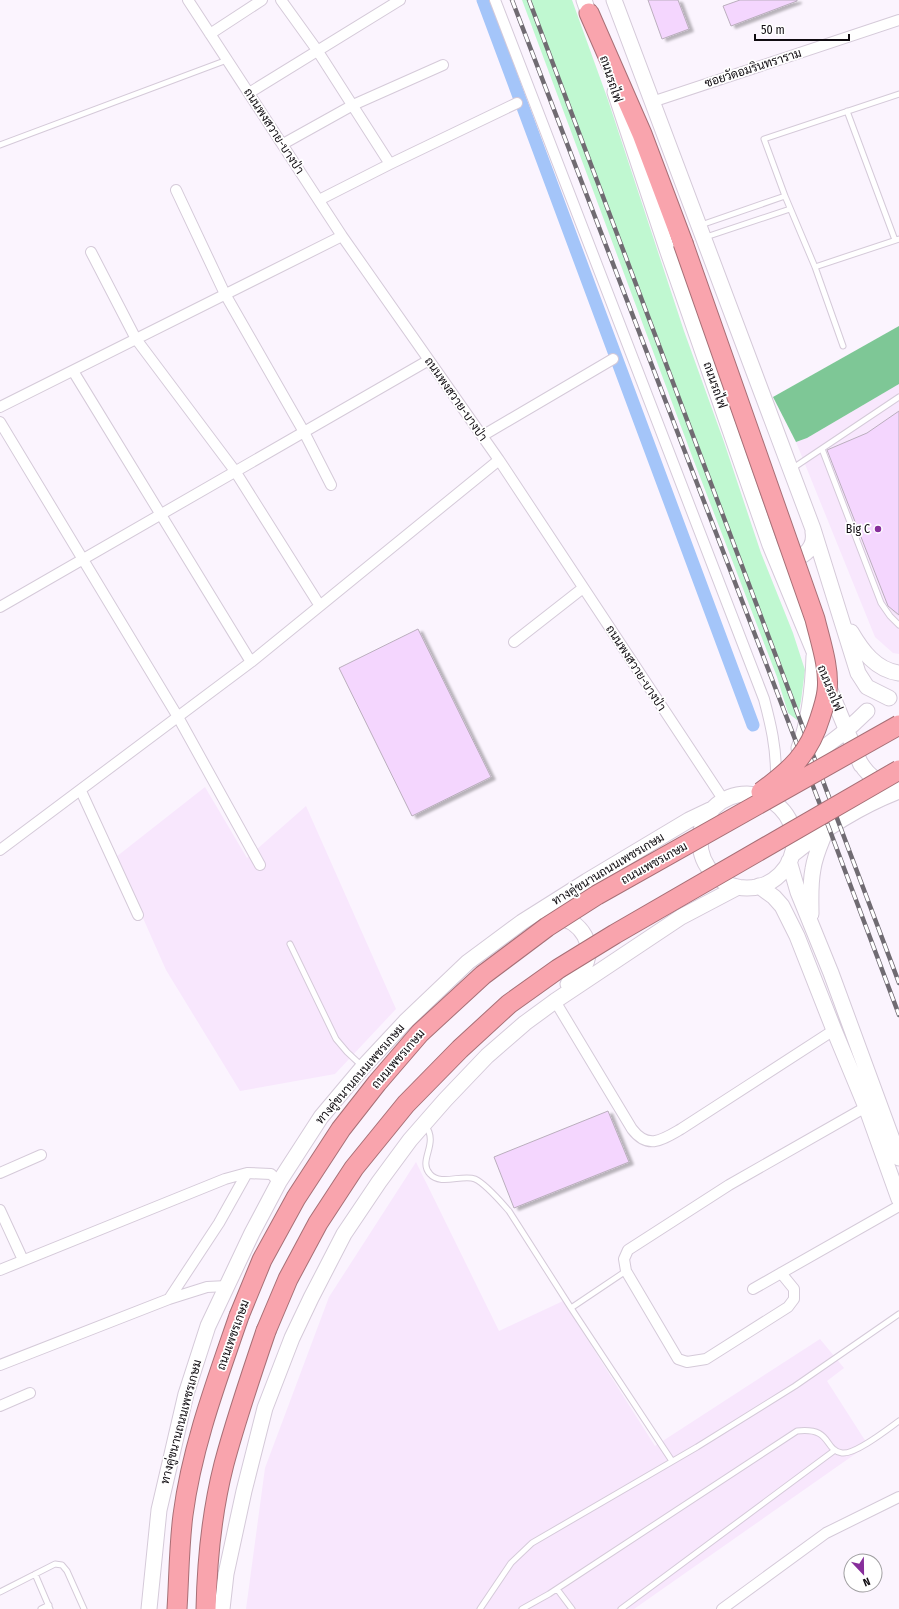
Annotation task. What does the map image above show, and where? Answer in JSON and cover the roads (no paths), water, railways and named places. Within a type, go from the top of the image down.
[{"type":"highway","points":[[587,7],[642,134],[683,243],[815,619],[826,673],[827,691],[815,735],[804,753],[782,777],[750,800],[597,895]]},
{"type":"highway","name":"ถนนเพชรเกษม","points":[[177,1609],[183,1515],[193,1463],[208,1409],[239,1316],[262,1260],[296,1198],[341,1129],[382,1077],[420,1033],[483,975],[547,927],[597,895],[899,725]]},
{"type":"highway","points":[[206,1609],[207,1571],[214,1515],[224,1465],[244,1396],[266,1331],[288,1279],[318,1223],[354,1168],[406,1104],[460,1049],[509,1004],[558,969],[615,934],[899,770]]},
{"type":"highway","points":[[166,1609],[167,1595],[183,1515]]},
{"type":"main road","points":[[614,0],[813,529],[858,673],[867,687],[896,696]]},
{"type":"main road","name":"ถนนรถไฟ","points":[[587,7],[667,249],[770,545],[858,758]]},
{"type":"main road","points":[[770,545],[779,555],[792,558],[799,557],[805,554],[813,542],[813,529]]},
{"type":"main road","points":[[839,610],[854,637],[872,661],[893,672],[899,672]]},
{"type":"main road","points":[[781,772],[799,749],[805,733],[813,680],[814,650]]},
{"type":"main road","points":[[730,797],[751,794],[765,797],[777,804],[786,814],[792,827],[794,841],[790,858],[782,872],[771,881],[759,886],[738,887],[722,881],[710,871],[702,856],[699,840],[702,824],[710,810],[730,797],[813,755],[847,731],[877,702],[896,696]]},
{"type":"main road","points":[[867,711],[859,723],[855,737],[855,751],[861,765],[870,776],[882,784],[899,787]]},
{"type":"main road","points":[[790,858],[838,822],[881,798],[899,791]]},
{"type":"main road","name":"ทางคู่ขนานถนนเพชรเกษม","points":[[149,1609],[159,1510],[186,1394],[208,1326],[226,1286],[279,1182],[321,1117],[363,1067],[405,1022],[468,962],[522,922],[587,881],[689,820],[710,810]]},
{"type":"main road","points":[[811,923],[812,869],[826,830]]},
{"type":"main road","points":[[790,858],[798,892],[899,1158]]},
{"type":"main road","points":[[759,886],[774,897],[788,917],[866,1108],[899,1199]]},
{"type":"main road","points":[[525,1023],[555,1001],[681,917],[738,887]]},
{"type":"main road","points":[[222,1609],[226,1574],[265,1408],[292,1338],[344,1234],[379,1182],[410,1140],[424,1124],[487,1056],[581,973],[586,964],[588,953],[587,942],[583,933],[575,924],[565,918],[553,916],[541,918],[468,962]]},
{"type":"street","name":"ถนนพงสวาย-บางป่า","points":[[188,0],[342,236],[499,460],[583,588],[730,797]]},
{"type":"street","points":[[210,34],[262,0]]},
{"type":"street","points":[[281,0],[354,105],[390,164]]},
{"type":"street","points":[[249,93],[400,0]]},
{"type":"street","points":[[494,0],[764,699],[774,735],[776,755],[781,772]]},
{"type":"street","name":"ซอยวัดอมรินทราราม","points":[[652,102],[899,20]]},
{"type":"street","points":[[283,144],[354,105],[443,65]]},
{"type":"street","points":[[319,200],[517,103]]},
{"type":"street","points":[[176,190],[225,294],[304,432],[331,485]]},
{"type":"street","points":[[0,407],[342,236]]},
{"type":"street","points":[[91,252],[136,339],[235,471],[320,606]]},
{"type":"street","points":[[482,436],[613,359]]},
{"type":"street","points":[[0,606],[429,360]]},
{"type":"street","points":[[73,370],[252,662]]},
{"type":"street","points":[[0,422],[178,717],[260,865]]},
{"type":"street","points":[[0,850],[252,662],[499,460]]},
{"type":"street","points":[[514,642],[583,588]]},
{"type":"street","points":[[81,791],[138,914]]},
{"type":"street","points":[[555,1001],[632,1129],[638,1138],[648,1142],[660,1139],[681,1129],[834,1030]]},
{"type":"street","points":[[781,1273],[794,1289],[794,1299],[788,1307],[706,1359],[687,1362],[678,1359],[626,1271],[624,1259],[628,1250],[729,1185],[866,1108]]},
{"type":"street","points":[[0,1173],[41,1155]]},
{"type":"street","points":[[169,1299],[219,1223],[247,1173]]},
{"type":"street","points":[[0,1270],[225,1179],[247,1173],[271,1174],[279,1182]]},
{"type":"street","points":[[753,1289],[899,1206]]},
{"type":"street","points":[[0,1210],[23,1260]]},
{"type":"street","points":[[0,1365],[169,1299],[207,1287],[226,1286]]},
{"type":"street","points":[[0,1406],[30,1393]]},
{"type":"street","points":[[722,1609],[826,1533],[899,1496]]},
{"type":"lane","points":[[0,145],[227,60]]},
{"type":"lane","points":[[843,346],[816,267],[790,209],[764,138],[899,94]]},
{"type":"lane","points":[[816,267],[897,240],[847,111]]},
{"type":"lane","points":[[700,232],[785,196]]},
{"type":"lane","points":[[700,232],[790,209]]},
{"type":"lane","points":[[790,470],[899,397]]},
{"type":"lane","points":[[822,448],[881,603],[890,616],[899,625]]},
{"type":"lane","points":[[290,944],[336,1039],[363,1067]]},
{"type":"lane","points":[[424,1124],[430,1131],[432,1138],[426,1166],[430,1175],[436,1178],[449,1180],[467,1177],[476,1179],[500,1200],[509,1211],[570,1308],[672,1461]]},
{"type":"lane","points":[[570,1308],[626,1271]]},
{"type":"lane","points":[[480,1609],[511,1563],[532,1543],[672,1461],[795,1386],[899,1314]]},
{"type":"lane","points":[[522,1609],[557,1589],[797,1432],[809,1430],[822,1434],[835,1450],[843,1453],[856,1450],[899,1421]]},
{"type":"lane","points":[[621,1609],[835,1450]]},
{"type":"lane","points":[[0,1592],[55,1564],[62,1565],[67,1571],[84,1609]]},
{"type":"lane","points":[[35,1574],[50,1607],[41,1609]]},
{"type":"lane","points":[[557,1589],[572,1609]]},
{"type":"waterway","points":[[483,0],[753,725]]},
{"type":"railway","points":[[512,0],[829,828],[899,1015]]},
{"type":"railway","points":[[529,0],[899,983]]},
{"type":"place","name":"Big C","points":[[878,529]]}]
